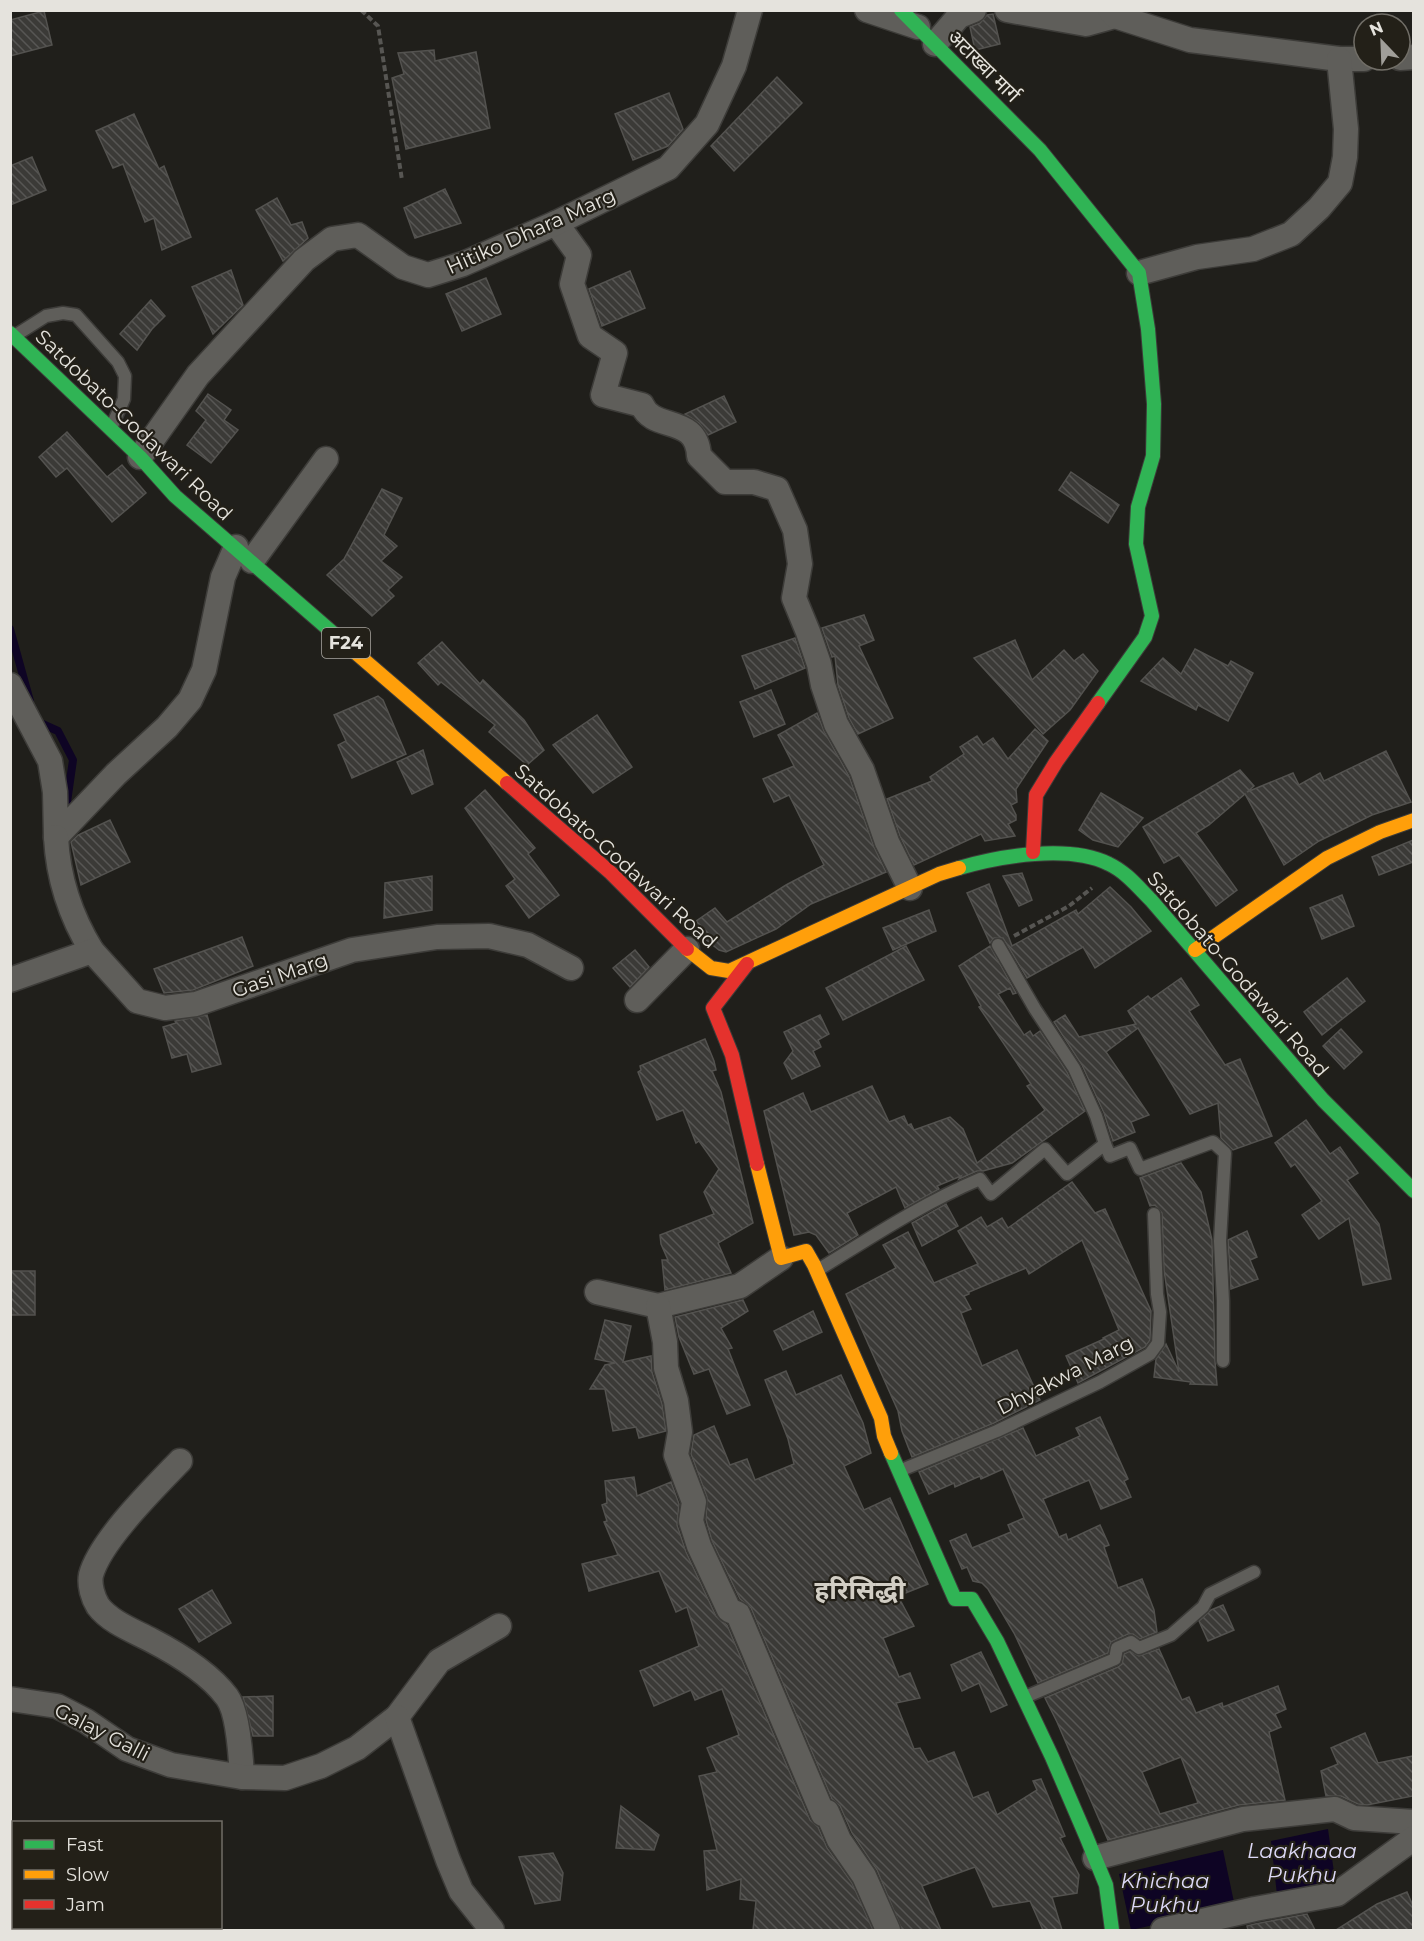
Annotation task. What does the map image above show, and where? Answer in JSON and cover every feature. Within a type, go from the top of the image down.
[{"type":"street","name":"Hitiko Dhara Marg","points":[[140,457],[198,375],[304,260],[332,239],[358,235],[403,267],[429,275],[463,264],[556,223],[668,168],[707,124],[734,66],[750,10]]},
{"type":"street","points":[[867,10],[910,19]]},
{"type":"street","points":[[935,44],[959,16],[974,10]]},
{"type":"street","points":[[1007,10],[1086,24],[1112,13],[1190,40],[1352,59]]},
{"type":"street","name":"अटाख्वा मार्ग","points":[[910,19],[1040,150],[1139,273]]},
{"type":"street","points":[[1033,852],[1036,795],[1056,762],[1145,637],[1152,615],[1136,544],[1138,507],[1153,456],[1154,405],[1148,329],[1139,273],[1197,257],[1253,249],[1291,234],[1319,208],[1340,183],[1346,157],[1346,129],[1339,59]]},
{"type":"street","points":[[556,223],[579,255],[572,284],[590,336],[615,353],[603,395],[642,405],[651,417],[685,428],[698,444],[699,456],[725,482],[754,482],[777,489],[795,530],[800,564],[794,598],[819,664],[823,685],[836,723],[862,770],[887,842],[910,888]]},
{"type":"street","name":"Satdobato-Godawari Road","points":[[12,334],[140,457],[175,496],[611,873],[687,949],[711,968],[729,971],[747,964],[826,924],[967,864],[1033,852],[1067,854],[1108,864],[1124,875],[1151,900],[1323,1100],[1413,1191]]},
{"type":"street","points":[[56,837],[116,774],[167,727],[190,700],[204,670],[223,577],[326,459]]},
{"type":"street","name":"Gasi Marg","points":[[10,685],[50,761],[55,792],[57,858],[64,887],[83,936],[92,951],[137,1001],[165,1008],[196,1004],[352,950],[437,937],[489,936],[528,945],[571,968]]},
{"type":"street","points":[[1195,950],[1327,858],[1380,832],[1413,820]]},
{"type":"street","points":[[638,1000],[687,949]]},
{"type":"street","points":[[10,980],[92,951]]},
{"type":"street","points":[[747,964],[713,1008],[732,1055],[781,1258]]},
{"type":"street","points":[[597,1292],[658,1306],[740,1286],[781,1258],[806,1251],[817,1271],[881,1418],[884,1436],[898,1471],[955,1599],[972,1599],[997,1641],[1052,1757],[1106,1886],[1112,1930]]},
{"type":"street","points":[[658,1306],[665,1342],[666,1368],[676,1401],[680,1432],[676,1455],[694,1502],[691,1521],[699,1546],[729,1610],[738,1614],[823,1814],[827,1812],[839,1840],[864,1876],[888,1930]]},
{"type":"street","points":[[180,1461],[136,1507],[104,1550],[91,1576],[92,1594],[99,1606],[118,1623],[168,1649],[205,1674],[228,1699],[240,1741],[242,1777]]},
{"type":"street","name":"Galay Galli","points":[[10,1699],[57,1706],[86,1721],[127,1749],[171,1765],[242,1777],[285,1778],[321,1766],[357,1748],[397,1717],[439,1661],[499,1626]]},
{"type":"street","points":[[397,1717],[461,1891],[492,1930]]},
{"type":"street","points":[[1095,1858],[1243,1819],[1335,1809],[1354,1818],[1413,1822]]},
{"type":"street","points":[[1163,1930],[1255,1909],[1337,1894],[1413,1838]]},
{"type":"lane","points":[[12,334],[46,316],[63,313],[76,315],[118,362],[125,376],[124,399],[111,429]]},
{"type":"lane","points":[[998,945],[1074,1068],[1096,1116],[1110,1156],[1130,1148],[1140,1169],[1213,1142],[1225,1153],[1220,1241],[1223,1361]]},
{"type":"lane","points":[[817,1271],[878,1234],[980,1179],[991,1194],[1045,1149],[1067,1174],[1105,1144]]},
{"type":"lane","name":"Dhyakwa Marg","points":[[898,1471],[997,1431],[1100,1382],[1150,1354],[1158,1343],[1160,1312],[1157,1294],[1154,1214]]},
{"type":"lane","points":[[1024,1698],[1115,1659],[1117,1648],[1131,1642],[1139,1647],[1171,1635],[1203,1607],[1210,1594],[1254,1572]]},
{"type":"path","points":[[361,10],[378,26],[402,180]]},
{"type":"path","points":[[998,945],[1069,906],[1094,887],[1108,864]]},
{"type":"water","name":"Laakhaaa Pukhu","points":[[1328,1829],[1336,1887],[1277,1895],[1271,1841]]},
{"type":"water","name":"Khichaa Pukhu","points":[[1223,1850],[1235,1907],[1131,1930],[1119,1874]]},
{"type":"building","points":[[44,11],[52,45],[10,56],[10,20]]},
{"type":"building","points":[[993,14],[1000,44],[975,50],[970,27],[980,23],[987,15]]},
{"type":"building","points":[[434,50],[435,61],[476,52],[490,128],[406,149],[392,78],[404,74],[398,53]]},
{"type":"building","points":[[777,77],[802,103],[734,171],[711,146]]},
{"type":"building","points":[[669,93],[683,129],[668,146],[633,160],[615,114]]},
{"type":"building","points":[[134,114],[159,169],[164,166],[191,237],[162,250],[154,218],[145,222],[123,164],[113,168],[96,131]]},
{"type":"building","points":[[32,157],[46,190],[10,205],[10,166]]},
{"type":"building","points":[[445,189],[461,223],[415,238],[404,208]]},
{"type":"building","points":[[277,198],[291,225],[302,222],[308,238],[283,261],[256,210]]},
{"type":"building","points":[[231,270],[243,305],[213,334],[192,287]]},
{"type":"building","points":[[630,271],[645,308],[602,326],[589,289]]},
{"type":"building","points":[[486,278],[501,314],[462,331],[446,294]]},
{"type":"building","points":[[151,300],[165,316],[137,350],[120,334]]},
{"type":"building","points":[[208,394],[231,410],[224,420],[238,430],[211,463],[187,445],[206,420],[196,411]]},
{"type":"building","points":[[724,396],[736,422],[708,435],[699,423],[685,414]]},
{"type":"building","points":[[67,432],[107,477],[122,465],[146,493],[112,522],[67,468],[56,477],[39,457]]},
{"type":"building","points":[[1071,472],[1119,505],[1108,523],[1059,490]]},
{"type":"building","points":[[382,489],[402,498],[384,535],[397,546],[381,561],[402,577],[388,590],[394,596],[372,616],[327,575],[344,559]]},
{"type":"building","points":[[864,615],[874,640],[859,646],[893,718],[858,734],[849,718],[838,685],[835,656],[832,657],[822,628]]},
{"type":"building","points":[[795,638],[805,668],[755,689],[742,656]]},
{"type":"building","points":[[1015,640],[1032,680],[1064,650],[1074,661],[1083,654],[1098,671],[1070,710],[1043,734],[974,658]]},
{"type":"building","points":[[442,642],[480,684],[483,680],[524,720],[544,750],[527,765],[489,732],[495,725],[441,682],[438,685],[418,663]]},
{"type":"building","points":[[1195,649],[1228,666],[1231,661],[1253,673],[1228,721],[1198,705],[1196,710],[1141,681],[1163,658],[1181,674]]},
{"type":"building","points":[[771,690],[785,724],[754,737],[740,702]]},
{"type":"building","points":[[378,696],[383,700],[406,754],[352,778],[338,745],[346,741],[334,715]]},
{"type":"building","points":[[817,713],[824,731],[849,776],[874,847],[886,872],[811,904],[776,929],[726,952],[719,950],[692,924],[715,908],[727,922],[786,885],[824,865],[789,795],[774,802],[763,779],[794,766],[778,735]]},
{"type":"building","points":[[597,715],[632,767],[593,793],[553,745]]},
{"type":"building","points":[[1035,729],[1048,741],[1016,789],[1017,802],[1011,805],[1016,820],[1008,824],[1015,836],[985,841],[981,834],[914,865],[900,836],[887,799],[932,781],[930,777],[964,754],[960,747],[977,736],[983,745],[993,738],[1008,759]]},
{"type":"building","points":[[423,750],[433,784],[412,794],[397,762]]},
{"type":"building","points":[[1386,751],[1411,802],[1372,815],[1319,841],[1284,865],[1245,794],[1209,825],[1196,833],[1237,890],[1216,906],[1179,855],[1164,863],[1143,827],[1240,770],[1254,786],[1247,792],[1293,773],[1299,785],[1320,773],[1324,781]]},
{"type":"building","points":[[485,790],[535,848],[528,854],[559,895],[529,918],[506,886],[515,879],[465,808]]},
{"type":"building","points":[[1101,793],[1143,818],[1118,847],[1093,840],[1079,830]]},
{"type":"building","points":[[110,820],[130,862],[81,885],[71,842],[78,835]]},
{"type":"building","points":[[1413,840],[1413,862],[1379,875],[1372,857]]},
{"type":"building","points":[[1022,873],[1032,900],[1019,906],[1003,876]]},
{"type":"building","points":[[432,876],[432,910],[384,918],[385,883]]},
{"type":"building","points":[[989,884],[1012,946],[1076,910],[1078,914],[1110,887],[1151,931],[1095,968],[1083,947],[1027,978],[1003,938],[994,938],[990,943],[967,893]]},
{"type":"building","points":[[1342,895],[1354,926],[1322,939],[1310,908]]},
{"type":"building","points":[[929,910],[936,931],[893,950],[883,928]]},
{"type":"building","points":[[242,937],[253,966],[193,990],[164,993],[154,969]]},
{"type":"building","points":[[906,946],[924,980],[843,1020],[826,988]]},
{"type":"building","points":[[990,946],[1016,993],[1013,994],[1010,988],[998,994],[1024,1035],[1030,1031],[1033,1036],[1040,1031],[1067,1072],[1085,1111],[1012,1163],[977,1171],[937,1186],[939,1189],[905,1208],[896,1187],[847,1213],[858,1235],[829,1253],[816,1235],[809,1232],[794,1235],[764,1111],[803,1093],[811,1112],[872,1086],[889,1122],[904,1116],[908,1125],[911,1124],[914,1130],[950,1117],[963,1129],[977,1163],[1045,1110],[1027,1086],[1031,1084],[979,1007],[981,1006],[959,966]]},
{"type":"building","points":[[635,950],[649,967],[630,987],[613,968]]},
{"type":"building","points":[[1181,978],[1199,1005],[1189,1011],[1225,1065],[1240,1059],[1272,1136],[1233,1150],[1221,1138],[1218,1103],[1190,1114],[1138,1028],[1106,1052],[1149,1115],[1131,1122],[1135,1132],[1113,1141],[1104,1113],[1082,1065],[1054,1022],[1065,1015],[1079,1037],[1136,1024],[1128,1011],[1148,996],[1151,999]]},
{"type":"building","points":[[1347,978],[1365,1001],[1322,1035],[1304,1012]]},
{"type":"building","points":[[207,1015],[221,1064],[192,1072],[187,1054],[172,1058],[163,1027],[176,1023],[175,1021]]},
{"type":"building","points":[[820,1015],[829,1034],[818,1040],[821,1047],[813,1051],[820,1066],[792,1079],[784,1063],[793,1051],[784,1032]]},
{"type":"building","points":[[1341,1029],[1362,1052],[1344,1069],[1323,1046]]},
{"type":"building","points":[[705,1039],[714,1061],[716,1070],[712,1071],[721,1092],[753,1223],[718,1243],[731,1273],[665,1290],[662,1260],[668,1260],[660,1235],[714,1214],[704,1192],[719,1169],[699,1141],[696,1143],[683,1110],[657,1120],[638,1072],[641,1070],[640,1066]]},
{"type":"building","points":[[1306,1120],[1330,1154],[1340,1147],[1358,1173],[1347,1180],[1379,1224],[1391,1279],[1363,1285],[1349,1218],[1319,1239],[1302,1215],[1322,1201],[1295,1164],[1291,1167],[1275,1143]]},
{"type":"building","points":[[1181,1163],[1201,1192],[1212,1240],[1217,1385],[1190,1384],[1191,1382],[1154,1377],[1156,1359],[1166,1344],[1179,1372],[1164,1270],[1162,1213],[1155,1205],[1150,1206],[1140,1178]]},
{"type":"building","points":[[1072,1182],[1095,1213],[1105,1209],[1151,1311],[1150,1340],[1145,1347],[1078,1383],[1066,1356],[1119,1330],[1082,1240],[1029,1274],[1026,1268],[969,1292],[964,1296],[971,1309],[961,1313],[982,1366],[1017,1350],[1040,1400],[994,1423],[912,1457],[902,1431],[898,1411],[846,1294],[896,1268],[883,1245],[908,1232],[934,1283],[978,1264],[958,1231],[981,1217],[987,1227],[1002,1218],[1008,1228]]},
{"type":"building","points":[[946,1204],[958,1226],[922,1246],[912,1223]]},
{"type":"building","points":[[1247,1231],[1257,1257],[1250,1260],[1258,1279],[1231,1289],[1228,1240]]},
{"type":"building","points":[[10,1271],[35,1271],[35,1315],[10,1315]]},
{"type":"building","points":[[743,1300],[748,1311],[721,1328],[732,1348],[728,1349],[750,1405],[727,1414],[709,1369],[694,1374],[679,1337],[675,1317]]},
{"type":"building","points":[[813,1311],[822,1332],[783,1350],[774,1331]]},
{"type":"building","points":[[605,1320],[631,1326],[623,1362],[651,1356],[652,1372],[662,1404],[666,1431],[639,1438],[636,1427],[613,1431],[605,1389],[590,1389],[605,1365],[615,1363],[595,1359]]},
{"type":"building","points":[[786,1371],[796,1395],[841,1375],[863,1423],[871,1453],[844,1466],[864,1510],[890,1498],[928,1584],[898,1596],[914,1626],[883,1638],[899,1677],[910,1673],[920,1698],[896,1703],[914,1749],[920,1748],[928,1762],[954,1752],[973,1798],[988,1792],[997,1815],[1037,1790],[1033,1781],[1041,1779],[1065,1836],[1060,1838],[1079,1875],[1077,1893],[1052,1897],[1062,1930],[1043,1930],[1030,1901],[993,1907],[975,1867],[922,1886],[941,1930],[902,1930],[877,1870],[852,1833],[840,1806],[832,1799],[751,1608],[740,1599],[712,1541],[706,1520],[707,1497],[691,1454],[694,1435],[714,1426],[730,1465],[747,1459],[755,1480],[794,1464],[788,1439],[765,1380]]},
{"type":"building","points":[[1100,1417],[1128,1479],[1124,1481],[1131,1497],[1101,1509],[1089,1480],[1043,1499],[1059,1537],[1066,1534],[1068,1540],[1100,1525],[1109,1545],[1104,1547],[1118,1588],[1142,1579],[1154,1610],[1157,1632],[1140,1639],[1133,1634],[1128,1634],[1111,1642],[1108,1653],[1038,1683],[1014,1633],[988,1589],[982,1583],[973,1581],[967,1567],[962,1569],[950,1541],[966,1534],[972,1548],[1011,1532],[1008,1525],[1024,1518],[1003,1469],[981,1479],[980,1476],[955,1487],[954,1483],[929,1494],[919,1472],[1023,1428],[1036,1456],[1080,1436],[1076,1428]]},
{"type":"building","points":[[634,1477],[637,1496],[671,1482],[679,1504],[677,1525],[686,1552],[716,1616],[727,1625],[810,1820],[818,1827],[827,1848],[852,1883],[873,1930],[753,1930],[756,1901],[740,1899],[741,1879],[707,1890],[704,1851],[717,1850],[699,1776],[717,1772],[707,1748],[739,1735],[722,1689],[695,1700],[691,1690],[654,1706],[640,1671],[699,1646],[687,1607],[676,1612],[659,1571],[589,1591],[582,1564],[618,1555],[604,1522],[607,1521],[602,1505],[607,1503],[605,1481]]},
{"type":"building","points":[[212,1590],[231,1623],[199,1642],[179,1609]]},
{"type":"building","points":[[1223,1605],[1234,1630],[1208,1641],[1199,1621],[1211,1610]]},
{"type":"building","points":[[1159,1649],[1182,1700],[1189,1697],[1196,1713],[1222,1703],[1223,1707],[1278,1686],[1286,1709],[1275,1714],[1281,1727],[1269,1732],[1285,1800],[1239,1805],[1108,1840],[1045,1698],[1118,1667],[1122,1664],[1124,1654],[1130,1651],[1139,1656]],"holes":[[[1181,1757],[1198,1803],[1160,1814],[1142,1772]]]},
{"type":"building","points":[[981,1652],[1007,1705],[991,1712],[979,1683],[962,1691],[951,1665]]},
{"type":"building","points":[[273,1696],[273,1736],[253,1736],[243,1697]]},
{"type":"building","points":[[1365,1733],[1378,1763],[1413,1756],[1413,1796],[1367,1805],[1358,1804],[1341,1796],[1326,1796],[1321,1771],[1338,1764],[1331,1748]]},
{"type":"building","points":[[621,1806],[659,1835],[654,1850],[616,1848]]},
{"type":"building","points":[[553,1853],[563,1873],[560,1900],[535,1904],[519,1857]]},
{"type":"building","points":[[1407,1892],[1413,1906],[1413,1930],[1336,1930],[1377,1904]]},
{"type":"building","points":[[1307,1914],[1315,1930],[1248,1930],[1247,1926],[1255,1924]]},
{"type":"waterway","points":[[10,629],[30,701]]},
{"type":"waterway","points":[[38,722],[58,731],[73,760],[66,809]]},
{"type":"traffic: fast","points":[[901,10],[1040,150],[1139,273],[1148,329],[1154,404],[1153,456],[1138,507],[1136,544],[1152,616],[1145,637],[1098,703]]},
{"type":"traffic: fast","points":[[10,333],[140,457],[175,496],[349,647]]},
{"type":"traffic: fast","points":[[959,868],[1014,856],[1055,853],[1093,858],[1121,871],[1151,900],[1323,1100],[1414,1191]]},
{"type":"traffic: fast","points":[[891,1453],[955,1599],[972,1599],[997,1641],[1052,1757],[1106,1885],[1112,1930]]},
{"type":"traffic: slow","points":[[349,647],[507,783]]},
{"type":"traffic: slow","points":[[1195,950],[1327,858],[1380,832],[1414,820]]},
{"type":"traffic: slow","points":[[687,949],[711,968],[729,971],[939,874],[959,868]]},
{"type":"traffic: slow","points":[[757,1164],[781,1258],[806,1251],[814,1265],[881,1418],[884,1436],[891,1453]]},
{"type":"traffic: jam","points":[[1033,852],[1036,795],[1056,762],[1098,703]]},
{"type":"traffic: jam","points":[[507,783],[611,873],[687,949]]},
{"type":"traffic: jam","points":[[747,964],[713,1008],[732,1055],[757,1164]]},
{"type":"district","name":"हरिसिद्धी","points":[[860,1590]]}]
